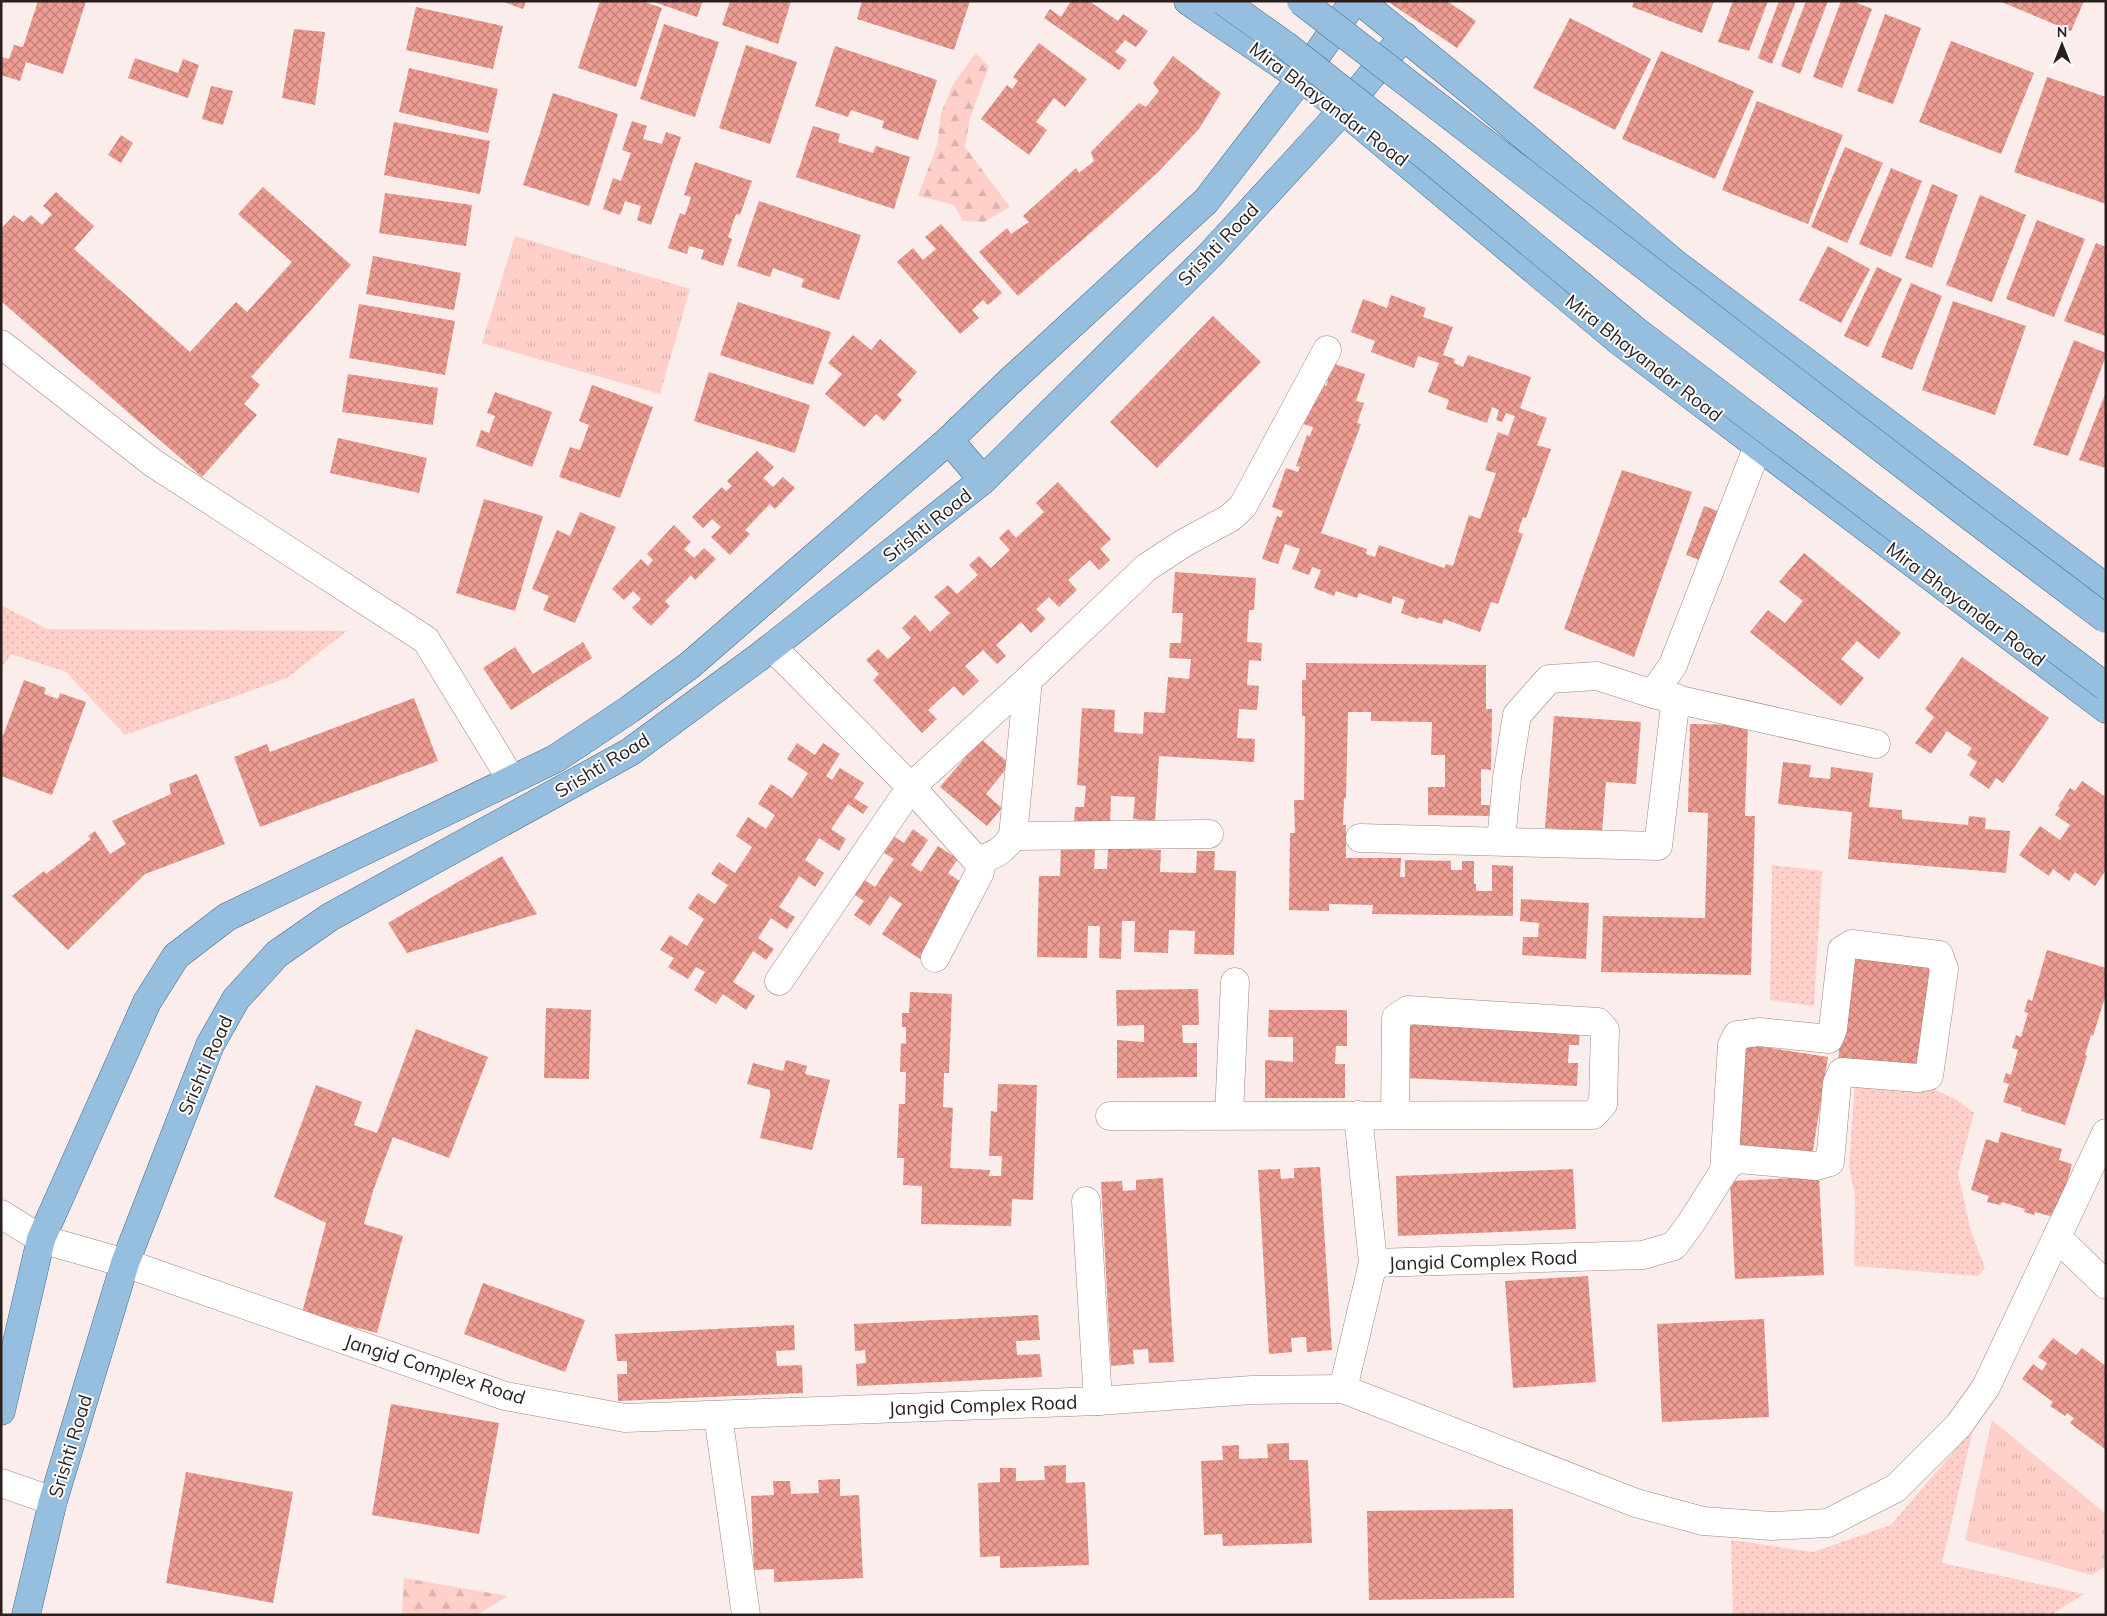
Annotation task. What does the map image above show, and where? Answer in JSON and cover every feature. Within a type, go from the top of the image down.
[{"type":"main road","name":"Mira Bhayandar Road","points":[[1188,1],[1301,78],[1343,110],[1618,340],[2106,709]]},
{"type":"main road","points":[[1223,1],[1285,45],[1427,157],[1644,337],[2106,687]]},
{"type":"main road","points":[[1301,1],[2106,619]]},
{"type":"main road","name":"Srishti Road","points":[[1,1411],[41,1238],[147,1002],[176,956],[227,917],[555,758],[628,710],[690,665],[949,440],[1008,383],[1206,202],[1301,78],[1354,1]]},
{"type":"main road","points":[[1360,1],[1677,265],[2106,588]]},
{"type":"main road","name":"Srishti Road","points":[[26,1615],[53,1500],[125,1263],[210,1045],[236,999],[277,954],[330,917],[630,752],[772,647],[983,480],[1210,255],[1343,110],[1404,36]]},
{"type":"main road","points":[[949,440],[983,480]]},
{"type":"main road","points":[[628,710],[646,740]]},
{"type":"street","points":[[1,344],[153,464],[426,640],[511,780]]},
{"type":"street","points":[[779,981],[911,787],[1028,680],[1147,567],[1184,543],[1230,518],[1243,506],[1327,350]]},
{"type":"street","points":[[1360,838],[1658,846],[1665,696],[1673,665],[1758,446]]},
{"type":"street","points":[[772,647],[911,787],[978,861],[980,872],[935,958]]},
{"type":"street","points":[[1501,841],[1507,778],[1517,714],[1549,679],[1597,676],[1665,696],[1876,744]]},
{"type":"street","points":[[978,861],[1004,849],[1014,836],[1028,680]]},
{"type":"street","points":[[1014,836],[1208,834]]},
{"type":"street","name":"Jangid Complex Road","points":[[1,1214],[41,1238],[125,1263],[505,1396],[625,1418],[1098,1401],[1252,1390],[1343,1389],[1373,1263],[1643,1255],[1674,1246],[1724,1171],[1738,1159],[1816,1166],[1830,1162],[1838,1083],[1842,1072],[1918,1078],[1928,1076],[1944,969],[1939,955],[1852,944],[1842,950],[1833,1029],[1829,1039],[1759,1032],[1738,1035],[1732,1045],[1724,1171]]},
{"type":"street","points":[[1229,1115],[1235,982]]},
{"type":"street","points":[[1110,1116],[1593,1115],[1603,1104],[1605,1030],[1598,1022],[1408,1010],[1396,1018],[1395,1115]]},
{"type":"street","points":[[1358,1115],[1373,1263]]},
{"type":"street","points":[[1343,1389],[1646,1506],[1703,1522],[1772,1526],[1828,1522],[1896,1488],[1959,1425],[1986,1387],[2105,1136]]},
{"type":"street","points":[[1086,1201],[1098,1401]]},
{"type":"street","points":[[2057,1237],[2106,1285]]},
{"type":"street","points":[[718,1415],[746,1615]]},
{"type":"street","points":[[1,1483],[53,1500]]},
{"type":"green space","points":[[976,53],[989,66],[970,118],[965,147],[1010,207],[984,222],[963,221],[954,205],[918,196],[937,145],[941,113],[953,84]]},
{"type":"green space","points":[[515,236],[690,289],[660,394],[482,343]]},
{"type":"green space","points":[[1,605],[47,629],[347,631],[287,678],[125,735],[66,672],[11,654],[1,668]]},
{"type":"green space","points":[[1772,865],[1822,871],[1814,1006],[1770,1000]]},
{"type":"green space","points":[[1855,1080],[1929,1087],[1957,1100],[1974,1113],[1958,1174],[1971,1231],[1985,1268],[1978,1276],[1854,1266],[1855,1196],[1849,1167]]},
{"type":"green space","points":[[1992,1420],[2106,1514],[2106,1566],[2092,1575],[1965,1540]]},
{"type":"green space","points":[[1973,1429],[1942,1563],[2084,1594],[2051,1615],[1733,1615],[1731,1540],[1813,1552],[1891,1525]]},
{"type":"green space","points":[[404,1578],[508,1596],[477,1615],[402,1615]]},
{"type":"building","points":[[38,1],[86,1],[63,74],[26,62],[20,81],[1,75],[1,57],[9,59],[14,45],[23,47]]},
{"type":"building","points":[[501,1],[526,1],[523,9]]},
{"type":"building","points":[[600,1],[642,1],[662,8],[636,87],[578,68]]},
{"type":"building","points":[[651,1],[703,1],[697,17]]},
{"type":"building","points":[[730,1],[791,1],[778,44],[722,25]]},
{"type":"building","points":[[862,1],[970,1],[954,50],[857,19]]},
{"type":"building","points":[[1071,1],[1089,1],[1118,21],[1123,14],[1148,31],[1136,47],[1125,40],[1115,52],[1127,60],[1119,70],[1044,18],[1050,9],[1061,17]]},
{"type":"building","points":[[1387,1],[1447,1],[1476,21],[1457,48]]},
{"type":"building","points":[[1634,1],[1714,1],[1702,33],[1632,7]]},
{"type":"building","points":[[1733,1],[1768,1],[1749,51],[1718,42]]},
{"type":"building","points":[[1779,1],[1796,1],[1772,64],[1758,58]]},
{"type":"building","points":[[1806,1],[1828,1],[1800,74],[1781,66]]},
{"type":"building","points":[[1841,1],[1852,1],[1872,9],[1842,88],[1813,77]]},
{"type":"building","points":[[1999,1],[2084,1],[2071,31]]},
{"type":"building","points":[[416,7],[503,26],[493,69],[406,50]]},
{"type":"building","points":[[1885,14],[1921,28],[1893,104],[1857,91]]},
{"type":"building","points":[[1570,18],[1651,59],[1615,130],[1533,88]]},
{"type":"building","points":[[664,24],[719,42],[695,117],[640,99]]},
{"type":"building","points":[[294,29],[325,32],[315,105],[282,98]]},
{"type":"building","points":[[1951,41],[2034,73],[2001,154],[1919,122]]},
{"type":"building","points":[[1039,43],[1087,79],[1065,107],[1054,98],[1036,122],[1047,130],[1029,155],[981,119],[1007,85],[1012,89],[1018,81],[1013,77]]},
{"type":"building","points":[[746,45],[797,62],[770,144],[719,128]]},
{"type":"building","points":[[835,46],[937,80],[918,140],[882,128],[884,121],[851,110],[848,117],[815,106]]},
{"type":"building","points":[[1661,51],[1754,91],[1715,179],[1622,139]]},
{"type":"building","points":[[1173,56],[1221,93],[1199,129],[1157,173],[1018,296],[979,252],[1007,228],[1011,234],[1029,222],[1023,216],[1076,168],[1079,173],[1094,161],[1091,152],[1139,103],[1146,107],[1159,91],[1153,83]]},
{"type":"building","points":[[135,58],[178,73],[183,59],[199,65],[188,98],[128,78]]},
{"type":"building","points":[[409,68],[498,89],[488,133],[399,112]]},
{"type":"building","points":[[2047,77],[2106,97],[2106,204],[2014,172]]},
{"type":"building","points":[[211,86],[233,91],[223,125],[202,119]]},
{"type":"building","points":[[553,93],[618,114],[589,206],[523,185]]},
{"type":"building","points":[[1757,101],[1843,135],[1808,224],[1722,190]]},
{"type":"building","points":[[632,121],[647,126],[643,139],[662,144],[666,132],[681,137],[651,225],[637,220],[641,206],[625,201],[620,215],[603,209],[613,178],[621,181],[631,153],[622,150]]},
{"type":"building","points":[[394,122],[490,141],[480,194],[384,175]]},
{"type":"building","points":[[813,126],[840,134],[838,142],[873,153],[876,146],[910,157],[894,209],[796,177]]},
{"type":"building","points":[[121,135],[133,143],[121,163],[108,155]]},
{"type":"building","points":[[1845,147],[1883,163],[1847,243],[1811,227]]},
{"type":"building","points":[[695,162],[752,181],[740,215],[736,214],[728,237],[732,239],[723,266],[701,259],[704,250],[689,246],[687,254],[668,248],[680,213],[685,215],[691,197],[684,195]]},
{"type":"building","points":[[1891,168],[1922,181],[1891,257],[1859,244]]},
{"type":"building","points":[[1932,184],[1958,195],[1932,268],[1905,258]]},
{"type":"building","points":[[263,187],[351,265],[251,377],[260,385],[244,404],[257,415],[202,477],[1,301],[1,229],[14,215],[23,222],[31,215],[42,225],[52,214],[43,206],[56,192],[94,226],[74,249],[190,352],[236,302],[247,312],[292,262],[238,214]]},
{"type":"building","points":[[385,193],[472,205],[466,246],[379,233]]},
{"type":"building","points":[[1980,195],[2026,215],[1992,302],[1946,285]]},
{"type":"building","points":[[759,201],[861,235],[839,300],[801,287],[804,279],[773,268],[770,277],[737,266]]},
{"type":"building","points":[[2037,220],[2085,239],[2054,317],[2006,299]]},
{"type":"building","points":[[941,224],[1002,293],[988,305],[983,300],[972,310],[979,318],[960,334],[897,262],[913,248],[923,260],[936,249],[925,237]]},
{"type":"building","points":[[2096,243],[2106,247],[2105,336],[2064,321]]},
{"type":"building","points":[[1828,246],[1870,269],[1841,323],[1799,300]]},
{"type":"building","points":[[373,256],[461,273],[454,310],[366,294]]},
{"type":"building","points":[[1877,267],[1902,279],[1868,347],[1844,336]]},
{"type":"building","points":[[1911,283],[1942,296],[1912,370],[1881,357]]},
{"type":"building","points":[[1391,295],[1426,308],[1423,317],[1453,327],[1443,355],[1455,359],[1454,363],[1463,367],[1468,355],[1531,377],[1520,408],[1547,418],[1537,445],[1551,449],[1526,518],[1523,517],[1518,532],[1523,534],[1498,604],[1491,602],[1480,632],[1444,619],[1442,624],[1401,613],[1405,600],[1393,596],[1391,604],[1359,593],[1357,598],[1336,591],[1334,596],[1314,588],[1321,570],[1312,567],[1309,575],[1292,569],[1300,549],[1285,544],[1278,564],[1262,559],[1277,516],[1281,517],[1283,511],[1272,507],[1286,468],[1298,472],[1300,467],[1296,466],[1307,435],[1310,436],[1313,427],[1300,423],[1315,382],[1326,386],[1328,381],[1323,379],[1329,362],[1365,374],[1356,401],[1364,403],[1357,423],[1361,424],[1321,533],[1367,549],[1366,554],[1375,557],[1379,545],[1444,568],[1446,564],[1453,566],[1469,515],[1480,519],[1496,473],[1485,470],[1498,432],[1508,436],[1515,416],[1506,413],[1502,422],[1496,420],[1499,410],[1492,407],[1487,423],[1446,409],[1449,400],[1428,392],[1439,363],[1418,356],[1414,368],[1371,352],[1375,341],[1351,332],[1363,299],[1387,308]]},
{"type":"building","points":[[1953,301],[2026,326],[1995,415],[1922,390]]},
{"type":"building","points":[[738,302],[831,332],[813,385],[720,355]]},
{"type":"building","points":[[359,304],[455,321],[445,375],[349,358]]},
{"type":"building","points":[[1213,316],[1261,362],[1157,468],[1110,422]]},
{"type":"building","points":[[853,335],[871,350],[880,339],[917,372],[897,395],[902,400],[884,421],[876,414],[864,427],[825,394],[842,374],[828,363]]},
{"type":"building","points":[[2074,340],[2106,353],[2106,356],[2068,456],[2033,445]]},
{"type":"building","points":[[709,372],[810,405],[795,453],[694,421]]},
{"type":"building","points":[[348,374],[438,388],[433,425],[342,412]]},
{"type":"building","points":[[592,385],[653,407],[620,498],[559,477],[570,447],[580,450],[589,425],[579,421]]},
{"type":"building","points":[[495,392],[552,412],[532,467],[476,446],[481,430],[489,433],[495,416],[487,413]]},
{"type":"building","points":[[2106,392],[2106,468],[2079,460]]},
{"type":"building","points":[[338,438],[427,458],[419,493],[330,473]]},
{"type":"building","points":[[757,451],[774,467],[763,478],[773,487],[783,477],[795,488],[775,509],[770,504],[745,530],[750,534],[730,555],[711,537],[721,527],[712,519],[703,528],[692,517],[722,487],[726,491],[732,486],[727,481]]},
{"type":"building","points":[[1622,470],[1692,492],[1634,657],[1564,629]]},
{"type":"building","points":[[1058,482],[1111,539],[1100,549],[1110,560],[1099,570],[1090,560],[1068,580],[1077,590],[1059,607],[1049,597],[1036,609],[1046,619],[1031,633],[1021,622],[996,645],[1006,656],[997,664],[983,650],[965,666],[979,681],[963,696],[954,686],[928,710],[937,719],[922,733],[873,680],[879,674],[866,660],[878,649],[888,659],[911,638],[902,628],[915,615],[930,632],[950,613],[934,597],[948,585],[957,594],[978,575],[969,565],[979,556],[991,568],[1010,550],[999,538],[1008,529],[1016,538],[1044,512],[1036,503]]},
{"type":"building","points":[[484,499],[543,516],[515,611],[456,593]]},
{"type":"building","points":[[1704,506],[1726,514],[1707,563],[1686,555]]},
{"type":"building","points":[[580,512],[616,527],[575,623],[543,610],[549,596],[532,589],[557,530],[570,536]]},
{"type":"building","points":[[674,525],[691,542],[684,549],[694,558],[704,548],[716,559],[695,580],[691,575],[665,601],[670,606],[651,626],[632,608],[641,599],[633,591],[624,600],[612,589],[641,559],[648,566],[653,560],[647,554]]},
{"type":"building","points":[[1804,553],[1901,633],[1879,659],[1857,641],[1841,659],[1864,678],[1841,706],[1750,632],[1768,610],[1785,623],[1803,601],[1779,582]]},
{"type":"building","points":[[1175,572],[1256,578],[1254,610],[1249,610],[1247,642],[1262,643],[1261,661],[1249,660],[1247,685],[1259,686],[1257,710],[1239,709],[1237,738],[1255,739],[1254,762],[1159,756],[1155,821],[1133,819],[1135,797],[1111,796],[1110,823],[1074,821],[1075,807],[1084,807],[1086,786],[1077,785],[1082,708],[1115,710],[1114,732],[1143,734],[1144,712],[1165,713],[1168,677],[1189,679],[1191,659],[1169,658],[1170,643],[1181,643],[1183,613],[1172,613]]},
{"type":"building","points":[[583,642],[592,658],[511,710],[483,668],[515,647],[533,674]]},
{"type":"building","points":[[1962,657],[2049,718],[2003,783],[1996,778],[1989,789],[1969,775],[1977,762],[1967,755],[1972,748],[1947,731],[1931,754],[1915,743],[1934,717],[1925,709]]},
{"type":"building","points":[[1306,663],[1486,665],[1486,709],[1492,709],[1491,770],[1481,769],[1481,805],[1490,805],[1490,816],[1428,815],[1428,787],[1445,787],[1445,755],[1431,755],[1432,722],[1371,721],[1371,712],[1348,712],[1346,798],[1344,798],[1343,825],[1346,825],[1346,858],[1401,858],[1400,877],[1405,877],[1405,860],[1451,861],[1451,870],[1462,870],[1462,861],[1474,861],[1474,884],[1476,884],[1476,891],[1492,891],[1492,865],[1513,866],[1513,916],[1372,914],[1373,905],[1329,904],[1329,911],[1289,910],[1290,833],[1295,833],[1294,800],[1304,800],[1305,716],[1302,716],[1302,680],[1306,680]]},
{"type":"building","points":[[24,680],[46,688],[44,694],[58,699],[60,693],[86,702],[52,795],[1,776],[1,741]]},
{"type":"building","points":[[414,698],[438,761],[260,827],[234,757],[267,744],[270,752]]},
{"type":"building","points":[[1554,716],[1641,722],[1636,784],[1606,782],[1602,832],[1545,828]]},
{"type":"building","points":[[1690,724],[1748,725],[1745,816],[1755,816],[1751,975],[1601,972],[1603,916],[1705,918],[1708,813],[1688,812]]},
{"type":"building","points":[[981,739],[1010,764],[986,794],[1002,808],[987,826],[940,787]]},
{"type":"building","points":[[797,743],[815,755],[823,743],[840,754],[826,776],[832,780],[840,768],[864,783],[854,798],[868,807],[863,814],[848,804],[831,829],[846,839],[839,851],[819,838],[805,860],[824,873],[815,887],[799,876],[779,907],[795,917],[787,929],[771,918],[758,938],[774,949],[766,960],[753,951],[733,982],[755,996],[746,1010],[723,994],[716,1004],[694,990],[705,972],[696,967],[688,979],[668,967],[674,958],[660,950],[670,935],[687,946],[704,919],[688,908],[698,893],[715,904],[728,885],[711,874],[719,862],[735,873],[752,847],[736,836],[748,817],[766,829],[775,815],[758,804],[771,784],[792,798],[808,773],[787,759]]},
{"type":"building","points":[[1783,762],[1811,765],[1809,777],[1830,779],[1831,767],[1873,773],[1869,807],[1902,810],[1902,819],[1968,825],[1969,816],[1986,818],[1985,829],[2010,831],[2006,873],[1848,859],[1852,812],[1778,804]]},
{"type":"building","points":[[197,774],[225,844],[145,874],[68,950],[12,896],[44,871],[46,874],[91,839],[88,836],[95,831],[110,854],[126,844],[112,821],[171,794],[169,784]]},
{"type":"building","points":[[2082,781],[2106,797],[2106,870],[2095,886],[2075,872],[2069,881],[2053,869],[2049,876],[2019,855],[2040,826],[2060,840],[2070,825],[2055,815],[2060,808],[2058,806],[2070,788],[2075,791]]},
{"type":"building","points":[[913,829],[928,840],[911,865],[921,872],[938,846],[958,859],[948,873],[968,887],[920,959],[882,934],[902,904],[890,896],[870,926],[854,915],[864,901],[846,889],[856,874],[875,887],[894,859],[875,847],[886,831],[904,843]]},
{"type":"building","points":[[1061,847],[1095,848],[1094,869],[1107,869],[1108,848],[1161,850],[1160,872],[1196,873],[1197,851],[1215,851],[1214,870],[1236,871],[1234,955],[1194,954],[1195,931],[1169,930],[1168,953],[1134,952],[1135,921],[1122,921],[1121,959],[1099,958],[1100,926],[1088,926],[1087,958],[1037,957],[1039,876],[1060,876]]},
{"type":"building","points":[[502,856],[537,914],[407,953],[388,923]]},
{"type":"building","points":[[1521,899],[1589,903],[1586,959],[1522,955],[1523,937],[1538,937],[1539,923],[1520,921]]},
{"type":"building","points":[[2047,950],[2106,968],[2106,994],[2093,1036],[2091,1035],[2085,1055],[2087,1056],[2065,1125],[2021,1111],[2022,1108],[2003,1102],[2009,1084],[2003,1082],[2006,1073],[2011,1075],[2018,1050],[2012,1048],[2016,1035],[2021,1037],[2028,1013],[2024,1012],[2028,999],[2032,1001]]},
{"type":"building","points":[[1851,952],[1934,962],[1922,1070],[1838,1060]]},
{"type":"building","points":[[1198,989],[1199,1025],[1182,1025],[1183,1043],[1197,1043],[1197,1077],[1117,1078],[1117,1040],[1144,1042],[1144,1025],[1117,1026],[1116,990]]},
{"type":"building","points":[[910,992],[952,994],[949,1073],[944,1073],[943,1107],[953,1108],[950,1168],[990,1170],[989,1176],[1001,1176],[1002,1156],[989,1156],[991,1111],[997,1112],[998,1084],[1037,1085],[1033,1200],[1012,1199],[1011,1226],[921,1224],[922,1186],[903,1185],[904,1158],[897,1158],[899,1104],[905,1104],[906,1072],[900,1072],[901,1043],[906,1044],[906,1027],[902,1027],[902,1013],[909,1013]]},
{"type":"building","points":[[546,1008],[591,1010],[589,1079],[544,1078]]},
{"type":"building","points":[[1269,1010],[1347,1010],[1347,1046],[1336,1046],[1335,1064],[1345,1064],[1345,1098],[1265,1098],[1265,1060],[1293,1062],[1293,1037],[1268,1037]]},
{"type":"building","points":[[1407,1017],[1580,1025],[1579,1045],[1569,1045],[1568,1063],[1578,1063],[1577,1086],[1404,1078]]},
{"type":"building","points":[[416,1029],[488,1057],[449,1158],[393,1137],[373,1191],[364,1224],[403,1236],[377,1333],[302,1313],[326,1223],[274,1197],[316,1085],[362,1102],[354,1125],[377,1133]]},
{"type":"building","points":[[1745,1044],[1828,1057],[1812,1156],[1730,1144]]},
{"type":"building","points":[[786,1060],[807,1066],[805,1074],[830,1080],[812,1150],[760,1138],[770,1090],[747,1084],[753,1063],[783,1071]]},
{"type":"building","points":[[2001,1132],[2062,1149],[2059,1160],[2072,1164],[2057,1218],[2035,1212],[2034,1215],[2024,1212],[2025,1209],[2002,1202],[2000,1205],[1987,1202],[1989,1196],[1971,1190],[1986,1139],[1998,1143]]},
{"type":"building","points":[[1320,1167],[1332,1350],[1307,1352],[1306,1337],[1291,1338],[1292,1352],[1269,1354],[1258,1170],[1280,1169],[1281,1179],[1294,1178],[1294,1168]]},
{"type":"building","points":[[1573,1169],[1576,1229],[1398,1236],[1396,1176]]},
{"type":"building","points":[[1819,1177],[1824,1275],[1735,1279],[1730,1181]]},
{"type":"building","points":[[1163,1178],[1174,1362],[1149,1363],[1148,1349],[1133,1350],[1134,1364],[1111,1366],[1101,1182],[1122,1181],[1123,1191],[1136,1190],[1136,1180]]},
{"type":"building","points":[[1588,1276],[1596,1382],[1513,1388],[1505,1281]]},
{"type":"building","points":[[483,1283],[585,1320],[565,1372],[464,1334]]},
{"type":"building","points":[[1038,1315],[1040,1340],[1016,1341],[1017,1355],[1040,1354],[1042,1377],[857,1386],[856,1364],[866,1363],[865,1350],[855,1351],[854,1324]]},
{"type":"building","points":[[1764,1319],[1769,1417],[1662,1422],[1657,1324]]},
{"type":"building","points":[[794,1325],[795,1350],[776,1351],[777,1366],[802,1365],[803,1393],[618,1401],[617,1374],[627,1374],[627,1361],[617,1361],[615,1334]]},
{"type":"building","points":[[2053,1338],[2076,1355],[2082,1348],[2106,1366],[2106,1450],[2070,1423],[2074,1418],[2067,1413],[2065,1416],[2050,1406],[2053,1402],[2022,1379],[2033,1364],[2042,1371],[2047,1363],[2038,1357]]},
{"type":"building","points":[[391,1404],[499,1423],[479,1534],[372,1515]]},
{"type":"building","points":[[1289,1443],[1289,1460],[1308,1460],[1312,1543],[1223,1546],[1222,1534],[1204,1535],[1201,1461],[1223,1460],[1222,1446],[1239,1445],[1239,1459],[1268,1458],[1267,1444]]},
{"type":"building","points":[[1066,1465],[1066,1483],[1085,1482],[1089,1565],[1000,1568],[1000,1556],[980,1557],[978,1483],[1000,1482],[1000,1468],[1016,1468],[1016,1481],[1045,1480],[1044,1466]]},
{"type":"building","points":[[186,1472],[293,1492],[273,1603],[166,1583]]},
{"type":"building","points":[[840,1479],[840,1496],[859,1495],[863,1578],[774,1582],[774,1569],[754,1570],[751,1496],[774,1495],[773,1481],[790,1481],[791,1494],[819,1493],[818,1480]]},
{"type":"building","points":[[1513,1509],[1514,1598],[1369,1600],[1367,1511]]}]
